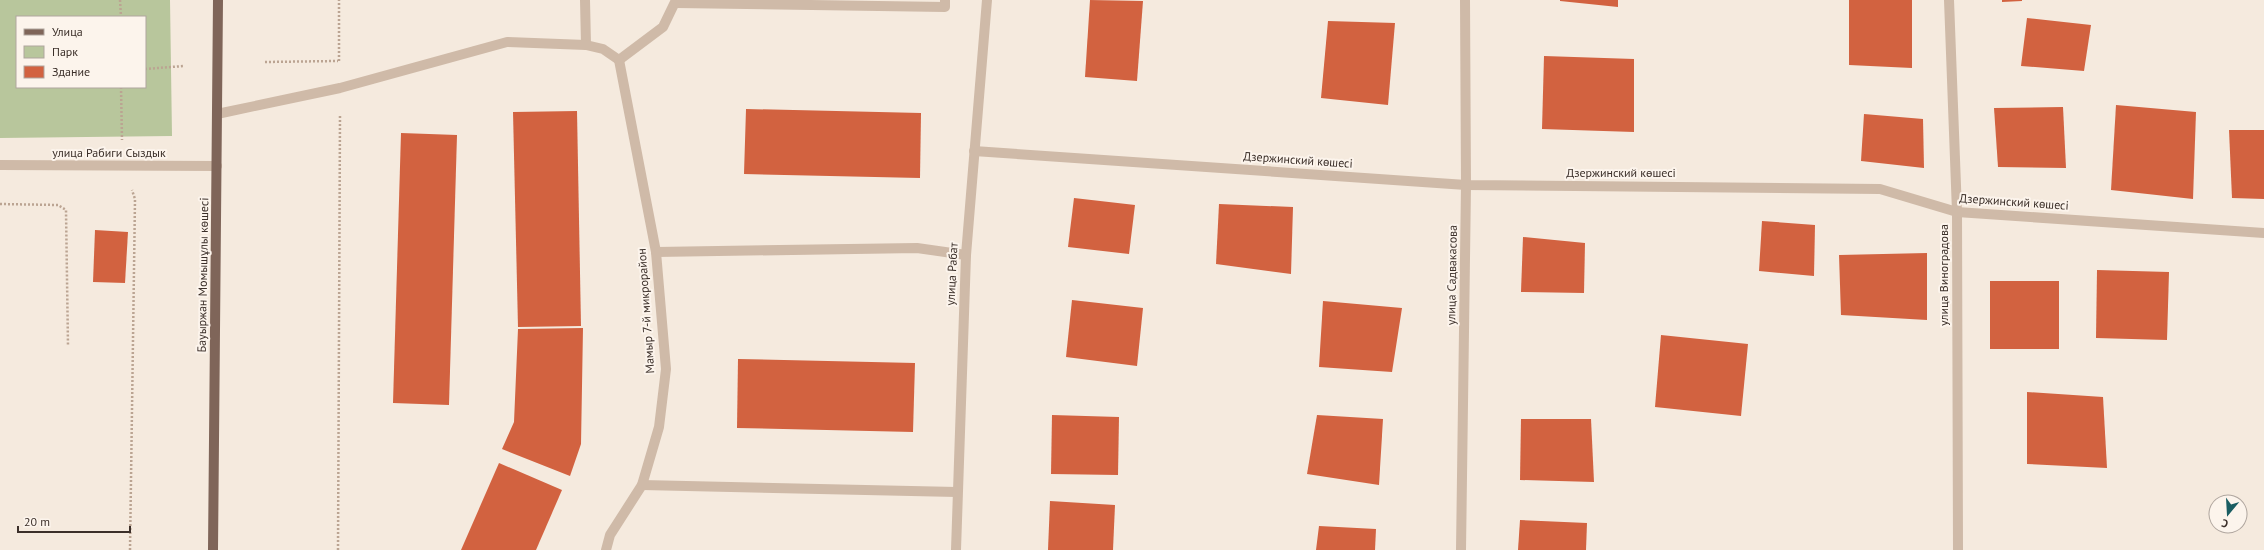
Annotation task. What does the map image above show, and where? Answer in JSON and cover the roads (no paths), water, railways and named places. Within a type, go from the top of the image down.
[{"type":"main road","name":"Бауыржан Момышұлы көшесі","points":[[213,550],[218,0]]},
{"type":"street","points":[[585,0],[586,45]]},
{"type":"street","points":[[218,114],[340,88],[507,42],[586,45],[603,49],[619,60],[663,26],[676,1],[945,7],[945,0]]},
{"type":"street","name":"улица Рабат","points":[[956,550],[966,255],[987,0]]},
{"type":"street","name":"улица Садвакасова","points":[[1461,550],[1466,185],[1465,0]]},
{"type":"street","name":"улица Виноградова","points":[[1949,0],[1957,212],[1958,550]]},
{"type":"street","name":"Мамыр 7-й микрорайон","points":[[606,550],[610,535],[642,486],[659,427],[666,369],[656,252],[619,60]]},
{"type":"street","name":"Дзержинский көшесі","points":[[974,151],[1466,185],[1880,189],[1957,212],[2264,233]]},
{"type":"street","name":"улица Рабиги Сыздык","points":[[0,165],[217,166]]},
{"type":"street","points":[[656,252],[917,248],[966,255]]},
{"type":"street","points":[[642,486],[957,492]]}]
